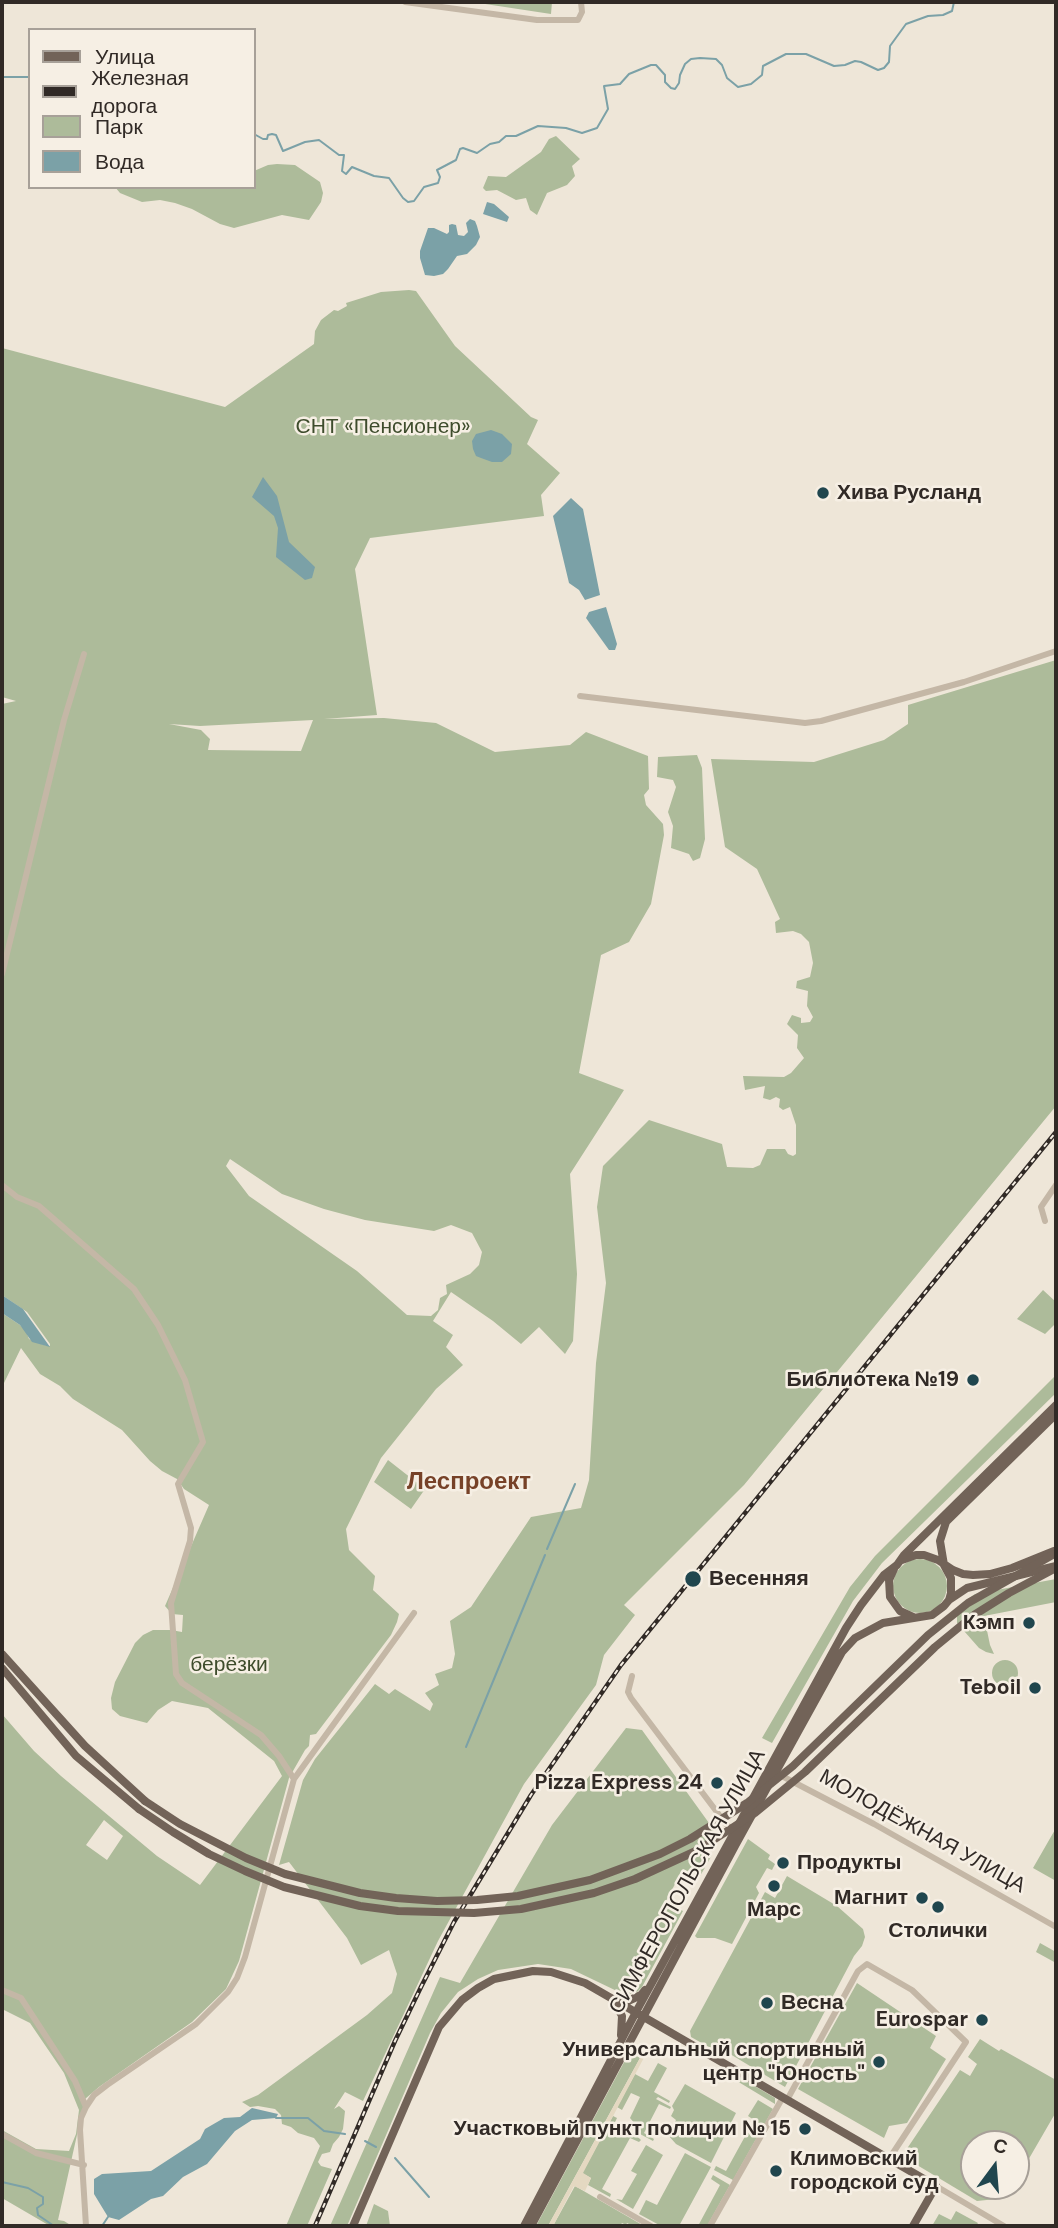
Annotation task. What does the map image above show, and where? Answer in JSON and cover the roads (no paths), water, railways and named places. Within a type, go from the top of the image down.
[{"type":"main road","name":"СИМФЕРОПОЛЬСКАЯ УЛИЦА","points":[[531,2226],[640,2014],[773,1771],[846,1628],[876,1584],[1056,1405]]},
{"type":"main road","points":[[949,1600],[951,1578],[944,1565],[940,1541],[946,1522],[1056,1414]]},
{"type":"main road","points":[[1056,1552],[1012,1568],[973,1575],[963,1574],[931,1556],[909,1556],[897,1565],[889,1580],[890,1597],[900,1611],[924,1617],[939,1612],[949,1600],[967,1588],[1056,1567]]},
{"type":"main road","points":[[2,1654],[142,1805],[246,1858],[285,1874],[360,1893],[396,1898],[477,1900],[518,1896],[590,1880],[660,1854],[691,1839],[747,1803],[793,1766],[928,1635],[968,1603],[1056,1552]]},
{"type":"main road","points":[[2,1668],[76,1756],[191,1843],[245,1871],[284,1886],[360,1906],[398,1911],[474,1913],[521,1909],[594,1893],[635,1879],[688,1855],[755,1813],[805,1772],[935,1647],[974,1615],[1056,1567]]},
{"type":"main road","name":"СИМФЕРОПОЛЬСКАЯ УЛИЦА","points":[[524,2226],[618,2045],[640,2014],[657,1974],[736,1832],[842,1652],[855,1638],[870,1629],[883,1623],[916,1617]]},
{"type":"main road","points":[[353,2226],[439,2028],[462,2000],[494,1979],[533,1971],[570,1977],[613,1999],[936,2186],[913,2226]]},
{"type":"main road","points":[[613,1999],[628,2001],[636,1998],[657,1974]]},
{"type":"main road","points":[[613,1999],[622,2015],[623,2030],[618,2045]]},
{"type":"street","points":[[405,2],[537,20],[578,20],[582,12],[581,2]]},
{"type":"street","points":[[580,696],[805,723],[964,682],[1056,651]]},
{"type":"street","points":[[2,974],[64,720],[83,654]]},
{"type":"street","points":[[2,1185],[17,1197],[39,1206],[134,1289],[158,1325],[185,1380],[203,1442],[178,1484],[191,1528],[190,1541],[171,1603],[176,1674],[182,1683],[261,1735],[294,1779]]},
{"type":"street","points":[[1045,1221],[1041,1207],[1056,1185]]},
{"type":"street","points":[[86,2226],[80,2130],[86,2106],[94,2095],[107,2085],[196,2024],[228,1992],[237,1978],[248,1948],[294,1779],[414,1613]]},
{"type":"street","points":[[632,1676],[628,1692],[631,1698],[726,1824],[736,1832]]},
{"type":"street","name":"МОЛОДЁЖНАЯ УЛИЦА","points":[[773,1771],[874,1824],[1056,1927]]},
{"type":"street","points":[[710,2226],[858,1971],[867,1964],[912,1990],[966,2042],[889,2159]]},
{"type":"street","points":[[2,1990],[21,1998],[75,2081],[86,2106]]},
{"type":"street","points":[[2,2134],[36,2153],[83,2165]]},
{"type":"street","points":[[936,2186],[1000,2225]]},
{"type":"street","points":[[600,2197],[651,2226]]},
{"type":"water","points":[[487,202],[494,204],[509,217],[507,222],[483,214]]},
{"type":"water","points":[[470,219],[475,221],[480,237],[476,245],[467,254],[457,256],[443,274],[425,275],[420,251],[428,228],[447,234],[449,225],[452,224],[456,225],[458,235],[464,236],[468,232],[466,223]]},
{"type":"water","points":[[491,430],[502,434],[512,444],[511,454],[502,462],[492,462],[476,456],[473,449],[472,441],[476,434]]},
{"type":"water","points":[[263,477],[277,496],[289,542],[315,567],[312,578],[305,580],[276,557],[278,528],[274,516],[252,497]]},
{"type":"water","points":[[571,498],[583,509],[600,595],[585,600],[579,590],[569,583],[553,516]]},
{"type":"water","points":[[606,607],[617,644],[615,650],[609,650],[586,618],[589,612]]},
{"type":"water","points":[[2,1295],[23,1309],[50,1347],[32,1342],[20,1325],[2,1313]]},
{"type":"water","points":[[252,2108],[278,2114],[276,2118],[252,2120],[235,2131],[207,2164],[183,2177],[163,2196],[151,2199],[119,2220],[108,2217],[94,2194],[94,2179],[102,2174],[151,2171],[200,2139],[205,2129],[224,2118],[240,2117]]},
{"type":"waterway","points":[[256,135],[267,139],[268,135],[276,135],[283,151],[305,142],[319,140],[339,155],[344,155],[342,171],[346,174],[352,167],[374,176],[389,178],[403,198],[408,202],[414,201],[424,187],[438,183],[440,177],[437,170],[456,160],[460,149],[477,153],[506,136],[516,136],[538,126],[566,128],[582,133],[597,128],[608,109],[604,86],[620,84],[629,74],[651,65],[656,65],[665,75],[665,82],[675,89],[685,64],[691,59],[700,58],[716,59],[722,65],[727,78],[738,87],[751,84],[762,75],[763,66],[786,54],[806,54],[834,66],[861,62],[878,70],[889,62],[890,46],[906,24],[952,11],[954,2]]},
{"type":"waterway","points":[[2,77],[28,77]]},
{"type":"waterway","points":[[547,1549],[575,1484]]},
{"type":"waterway","points":[[466,1747],[545,1555]]},
{"type":"waterway","points":[[276,2118],[308,2118],[324,2131],[345,2134]]},
{"type":"waterway","points":[[365,2141],[376,2147]]},
{"type":"waterway","points":[[395,2158],[429,2197]]},
{"type":"waterway","points":[[2,2182],[28,2188],[43,2197],[43,2204],[37,2208],[38,2215],[54,2226]]},
{"type":"waterway","points":[[102,2226],[108,2217]]},
{"type":"railway","points":[[315,2226],[421,1987],[454,1922],[531,1795],[621,1665],[1056,1132]]},
{"type":"place","name":"Хива Русланд","points":[[823,493]]},
{"type":"place","name":"Библиотека №19","points":[[973,1380]]},
{"type":"place","name":"Весенняя","points":[[693,1579]]},
{"type":"place","name":"Кэмп","points":[[1029,1623]]},
{"type":"place","name":"Teboil","points":[[1035,1688]]},
{"type":"place","name":"Pizza Express 24","points":[[717,1783]]},
{"type":"place","name":"Продукты","points":[[783,1863]]},
{"type":"place","name":"Марс","points":[[774,1886]]},
{"type":"place","name":"Магнит","points":[[922,1898]]},
{"type":"place","name":"Столички","points":[[938,1907]]},
{"type":"place","name":"Весна","points":[[767,2003]]},
{"type":"place","name":"Eurospar","points":[[982,2020]]},
{"type":"place","name":"Универсальный спортивный центр \"Юность\"","points":[[879,2062]]},
{"type":"place","name":"Участковый пункт полиции № 15","points":[[805,2129]]},
{"type":"place","name":"Климовский городской суд","points":[[776,2171]]},
{"type":"district","name":"Леспроект","points":[[469,1483]]},
{"type":"park label","name":"СНТ «Пенсионер»","points":[[383,427]]},
{"type":"park label","name":"берёзки","points":[[229,1665]]}]
